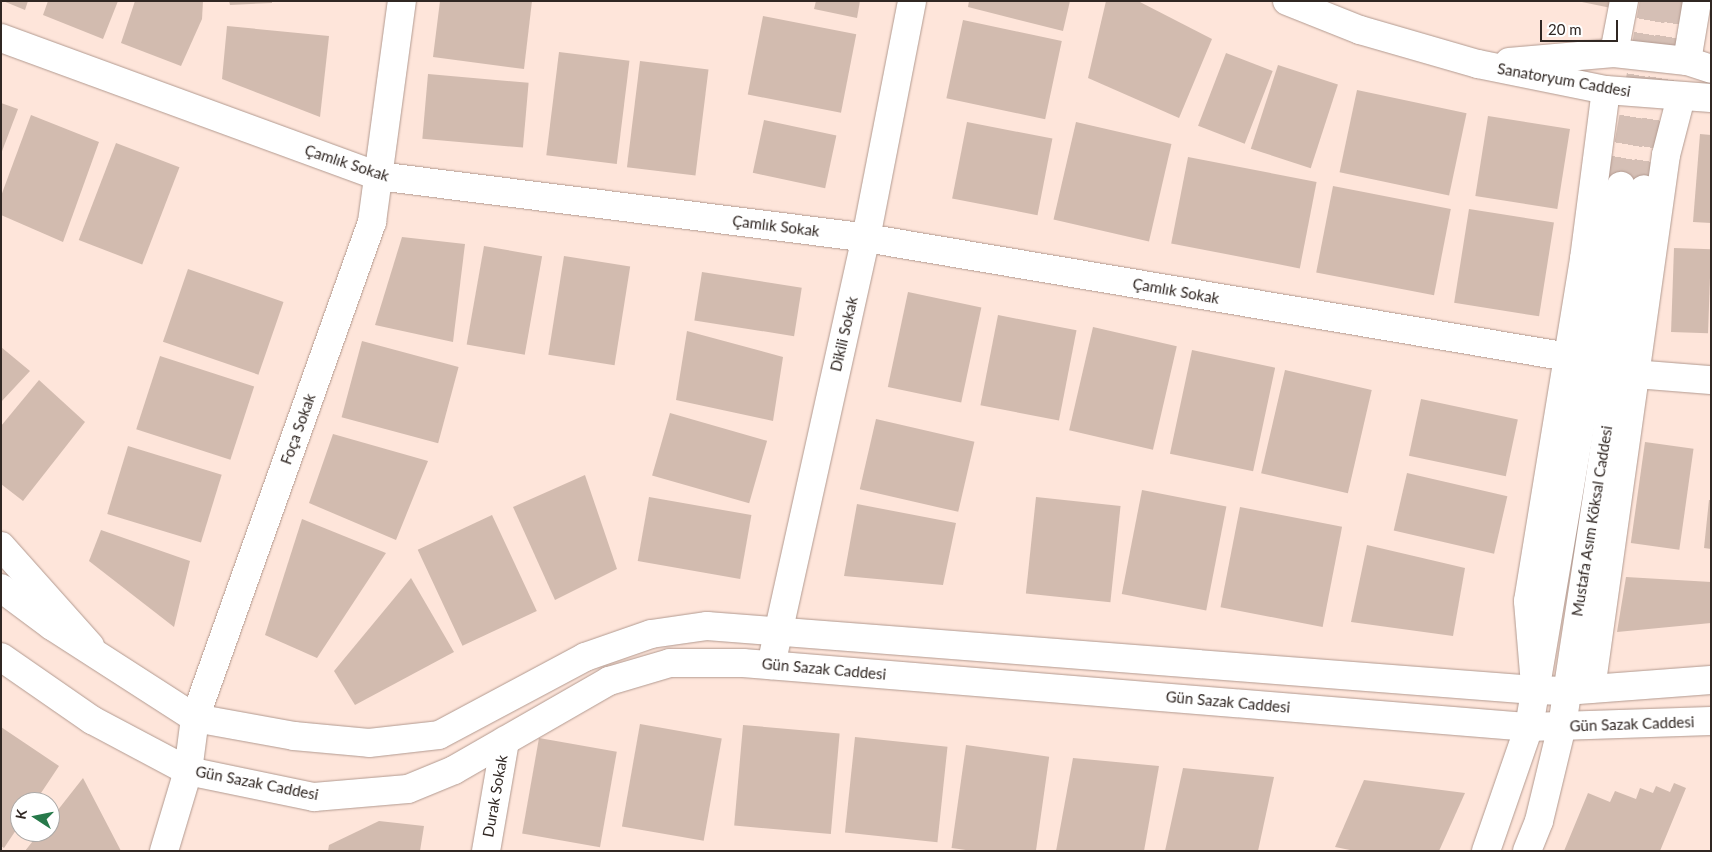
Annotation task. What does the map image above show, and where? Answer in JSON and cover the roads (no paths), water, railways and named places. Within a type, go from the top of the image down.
[{"type":"main road","name":"Foça Sokak","points":[[164,851],[188,770],[194,718],[372,222],[402,1]]},
{"type":"main road","name":"Dikili Sokak","points":[[771,665],[776,634],[866,238],[912,1]]},
{"type":"main road","name":"Sanatoryum Caddesi","points":[[1288,1],[1360,30],[1478,64],[1606,90],[1711,98]]},
{"type":"main road","points":[[1614,53],[1624,1]]},
{"type":"main road","points":[[1698,1],[1699,65]]},
{"type":"main road","name":"Çamlık Sokak","points":[[1,38],[378,176],[866,238],[1568,358]]},
{"type":"main road","name":"Sanatoryum Caddesi","points":[[1478,64],[1614,53],[1699,65]]},
{"type":"main road","name":"Mustafa Asım Köksal Caddesi","points":[[1535,690],[1528,601],[1584,259],[1606,90]]},
{"type":"main road","name":"Mustafa Asım Köksal Caddesi","points":[[1527,851],[1538,821],[1562,726],[1578,690],[1634,374],[1666,155],[1681,97]]},
{"type":"main road","name":"Mustafa Asım Köksal Caddesi","points":[[1486,851],[1529,727],[1633,187],[1578,690]]},
{"type":"main road","points":[[1634,374],[1711,380]]},
{"type":"main road","name":"Gün Sazak Caddesi","points":[[1,546],[99,657]]},
{"type":"main road","name":"Gün Sazak Caddesi","points":[[1,588],[99,657],[194,718],[294,736],[368,743],[439,735],[585,657],[651,634],[707,626],[776,634],[1535,690],[1578,690],[1711,680]]},
{"type":"main road","name":"Gün Sazak Caddesi","points":[[1,657],[92,720],[188,770],[314,797],[408,789],[454,770],[618,678],[670,663],[771,665],[1529,727],[1711,721]]},
{"type":"main road","name":"Durak Sokak","points":[[486,851],[505,741]]},
{"type":"tunnel","points":[[1621,186],[1654,1]]},
{"type":"tunnel","points":[[1644,189],[1675,1]]}]
